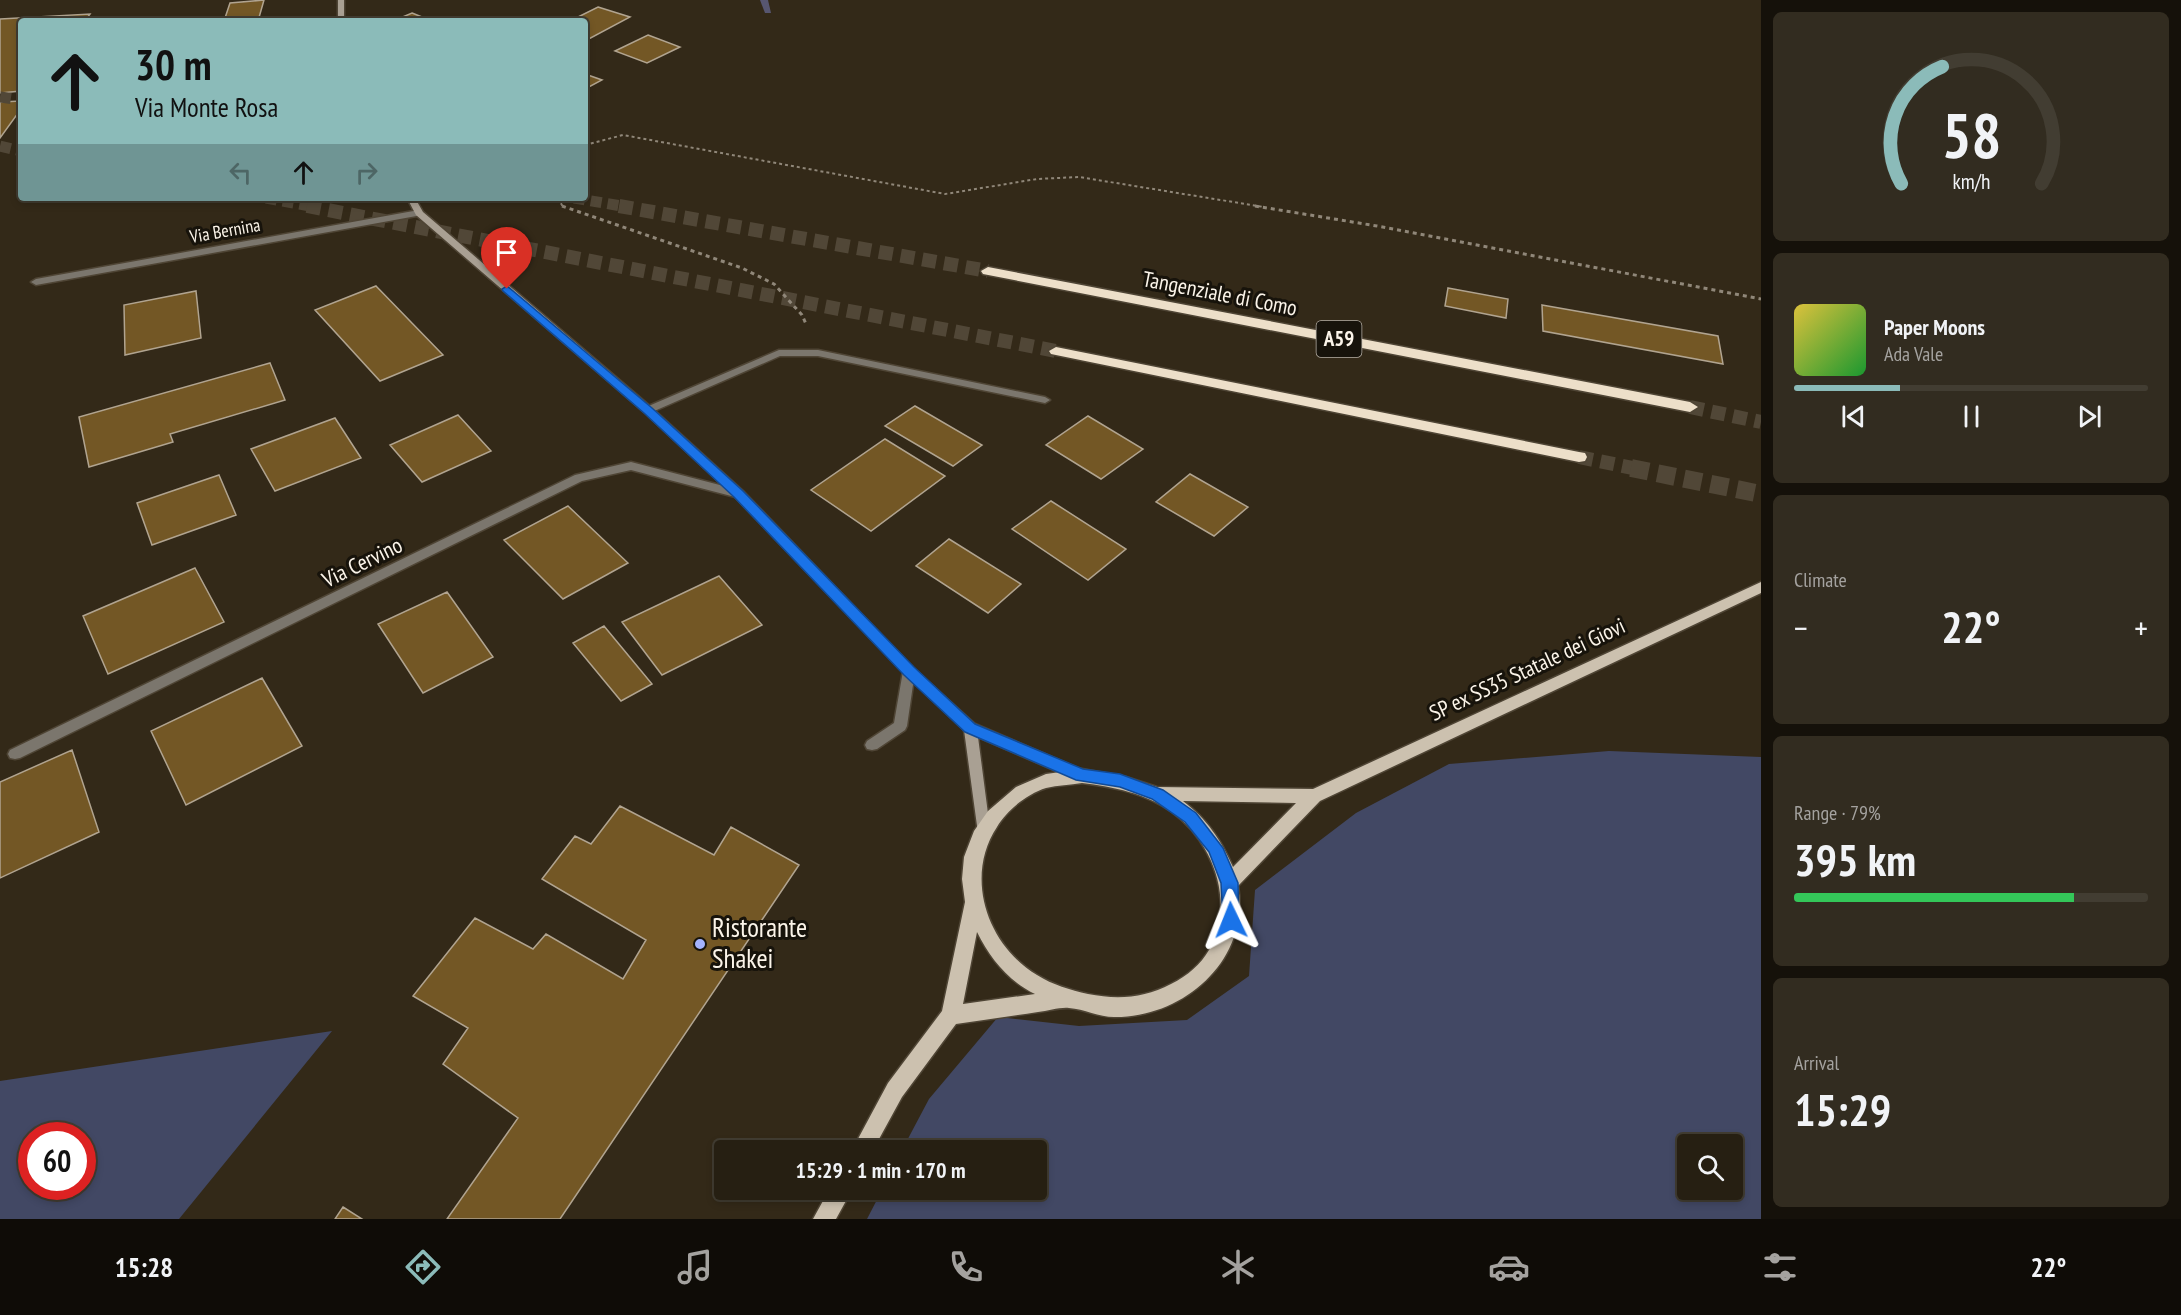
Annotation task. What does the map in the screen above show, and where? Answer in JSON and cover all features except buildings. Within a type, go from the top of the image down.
[{"type":"highway","name":"Tangenziale di Como","points":[[988,271],[1690,407]]},
{"type":"highway","points":[[1056,351],[1579,457]]},
{"type":"main road","name":"SP ex SS35 Statale dei Giovi","points":[[1229,883],[1314,796],[1761,587]]},
{"type":"main road","name":"SP ex SS35 Statale dei Giovi","points":[[868,1140],[895,1090],[951,1015],[973,905],[971,865],[983,829],[1007,801],[1042,783],[1082,776],[1120,780],[1158,794],[1190,817],[1215,848],[1229,883],[1231,920],[1219,955],[1193,984],[1157,1002],[1114,1008],[1066,999],[1023,977],[991,944],[973,905]]},
{"type":"main road","name":"SP ex SS35 Statale dei Giovi","points":[[1158,794],[1314,796]]},
{"type":"main road","name":"SP ex SS35 Statale dei Giovi","points":[[951,1015],[1066,999]]},
{"type":"main road","points":[[825,1219],[835,1200]]},
{"type":"street","points":[[341,0],[341,18]]},
{"type":"street","points":[[413,201],[419,213],[648,410],[739,494],[909,671],[970,728],[1082,776]]},
{"type":"street","name":"Via Bernina","points":[[36,282],[419,213]]},
{"type":"street","points":[[648,410],[779,353],[818,353],[1045,400]]},
{"type":"street","name":"Via Cervino","points":[[15,754],[579,478],[631,466],[739,494]]},
{"type":"street","points":[[872,745],[900,726],[909,671]]},
{"type":"street","points":[[970,728],[983,829]]},
{"type":"path","points":[[588,144],[623,135],[945,194],[1037,179],[1079,177],[1377,226],[1761,299]]},
{"type":"path","points":[[560,201],[563,207],[742,268],[774,284],[802,315],[818,353]]},
{"type":"shaded area","points":[[1609,751],[1761,757],[1761,1219],[867,1219],[877,1200],[1047,1200],[1047,1140],[907,1140],[929,1099],[998,1017],[1079,1026],[1187,1020],[1249,976],[1255,890],[1356,813],[1449,764]]},
{"type":"shaded area","points":[[332,1031],[179,1219],[0,1219],[0,1081]]},
{"type":"waterway","points":[[764,0],[768,11]]},
{"type":"tunnel","points":[[0,97],[18,100]]},
{"type":"tunnel","points":[[0,146],[18,150]]},
{"type":"tunnel","points":[[588,200],[627,207]]},
{"type":"tunnel","points":[[282,201],[315,207]]},
{"type":"tunnel","points":[[307,206],[1056,351]]},
{"type":"tunnel","points":[[619,206],[988,271]]},
{"type":"tunnel","points":[[1690,407],[1761,422]]},
{"type":"tunnel","points":[[1579,457],[1638,469]]},
{"type":"tunnel","points":[[1631,468],[1761,494]]},
{"type":"place","name":"Ristorante Shakei","points":[[700,944]]},
{"type":"route","points":[[507,289],[648,410],[739,494],[909,671],[970,728],[1082,776],[1120,780],[1158,794],[1190,817],[1215,848],[1229,883],[1231,920]]}]
